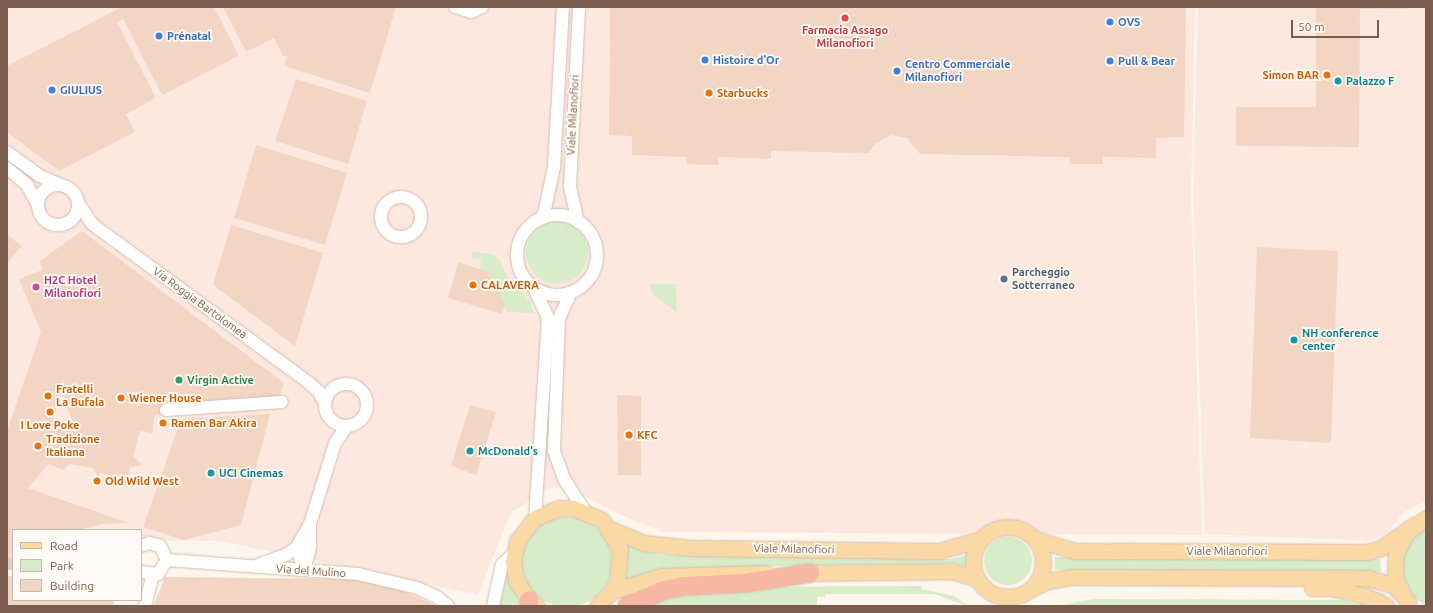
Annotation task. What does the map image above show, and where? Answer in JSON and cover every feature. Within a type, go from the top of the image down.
[{"type":"highway","points":[[627,606],[664,590],[684,586],[745,583],[810,573]]},
{"type":"main road","name":"Viale Milanofiori","points":[[532,604],[516,580],[514,554],[520,534],[535,518],[559,508],[585,511],[610,529],[644,543],[691,548],[939,551],[981,539]]},
{"type":"main road","name":"Viale Milanofiori","points":[[1035,540],[1075,551],[1367,552],[1382,548],[1420,522]]},
{"type":"main road","points":[[1411,603],[1397,585],[1394,562],[1398,545],[1420,522]]},
{"type":"main road","points":[[1031,589],[1038,581],[1043,560],[1035,540],[1019,528],[1008,526],[997,528],[981,539],[974,551],[972,565],[976,578],[995,595],[1020,595],[1047,581],[1072,577],[1368,578],[1392,585],[1411,603]]},
{"type":"main road","name":"Viale Milanofiori","points":[[610,529],[621,560],[612,591]]},
{"type":"main road","name":"Viale Milanofiori","points":[[597,606],[612,591],[661,576],[951,571],[976,578]]},
{"type":"main road","points":[[1242,577],[1285,587],[1331,588],[1365,596],[1386,606]]},
{"type":"street","points":[[455,7],[470,12],[482,7]]},
{"type":"street","name":"Viale Milanofiori","points":[[544,218],[554,167],[563,7]]},
{"type":"street","name":"Viale Milanofiori","points":[[579,7],[570,186],[578,222],[592,237],[596,256],[590,277],[571,292],[559,319],[554,451],[564,478],[585,511]]},
{"type":"street","name":"Via Roggia Bartolomea","points":[[7,152],[40,176],[70,188],[92,224],[308,382],[319,392],[325,404]]},
{"type":"street","name":"Via Roggia Bartolomea","points":[[7,168],[27,185],[38,205],[42,217],[52,224],[70,221],[92,224]]},
{"type":"street","points":[[38,205],[46,188],[59,184]]},
{"type":"street","points":[[70,221],[78,203]]},
{"type":"street","points":[[535,518],[548,318],[534,288],[518,265],[518,246],[527,228],[544,218],[561,216],[578,222]]},
{"type":"street","points":[[534,288],[552,294],[571,292]]},
{"type":"street","name":"Via Roggia Bartolomea","points":[[308,382],[322,386],[338,385]]},
{"type":"street","points":[[251,567],[286,555],[297,547],[310,524],[335,443],[347,426],[363,417],[366,399],[355,386],[338,385],[328,393],[325,404],[331,420],[335,443]]},
{"type":"street","points":[[166,410],[282,402]]},
{"type":"street","points":[[331,420],[347,426]]},
{"type":"street","points":[[304,570],[308,560],[310,524]]},
{"type":"street","points":[[142,546],[149,543],[160,546],[167,560],[162,571],[147,574],[145,606]]},
{"type":"street","points":[[297,547],[304,570]]},
{"type":"street","points":[[493,606],[502,564],[514,554]]},
{"type":"street","name":"Via del Mulino","points":[[167,560],[358,574],[417,588],[437,597],[448,606]]},
{"type":"shaded area","points":[[7,7],[1195,7],[1191,196],[1202,535],[664,532],[614,512],[581,494],[553,487],[511,512],[478,595],[220,541],[142,540],[142,529],[12,529],[7,556]]},
{"type":"shaded area","points":[[1198,7],[1426,7],[1426,501],[1404,512],[1386,534],[1370,541],[1205,534],[1193,198]]},
{"type":"green space","points":[[551,222],[563,222],[579,231],[586,241],[588,253],[586,265],[579,275],[563,284],[551,284],[540,279],[531,270],[526,259],[526,247],[531,236],[540,227]]},
{"type":"green space","points":[[472,251],[494,255],[499,259],[508,277],[530,301],[534,313],[506,312],[489,272],[480,269],[481,260],[471,258]]},
{"type":"green space","points":[[649,284],[676,284],[677,313],[652,293]]},
{"type":"green space","points":[[567,517],[584,521],[599,530],[608,545],[612,562],[608,579],[599,594],[584,603],[567,607],[550,603],[535,594],[526,579],[522,562],[526,545],[535,530],[550,521]]},
{"type":"green space","points":[[1426,526],[1426,606],[1414,597],[1402,573],[1406,546]]},
{"type":"green space","points":[[1008,537],[1017,539],[1025,544],[1030,552],[1032,561],[1030,570],[1025,578],[1017,583],[1008,585],[999,583],[991,578],[986,570],[984,561],[986,552],[991,544],[999,539]]},
{"type":"green space","points":[[625,543],[660,555],[950,559],[967,555],[966,566],[950,563],[681,568],[649,572],[624,581],[628,562]]},
{"type":"green space","points":[[1055,557],[1380,559],[1381,572],[1055,570]]},
{"type":"green space","points":[[507,567],[514,590],[522,606],[496,606]]},
{"type":"green space","points":[[921,586],[922,589],[954,596],[968,606],[934,594],[825,594],[825,597],[817,597],[817,606],[640,606],[708,587]]},
{"type":"green space","points":[[1363,588],[1384,594],[1394,606],[1057,606],[1093,599],[1343,600],[1359,605]]},
{"type":"building","points":[[122,7],[214,7],[239,56],[162,95],[123,19],[117,22],[156,98],[126,114],[135,132],[59,171],[7,132],[7,66]]},
{"type":"building","points":[[223,7],[396,7],[370,93],[284,66],[287,57],[283,56],[274,38],[246,52]]},
{"type":"building","name":"Centro Commerciale Milanofiori","points":[[610,7],[1186,7],[1184,137],[1156,138],[1156,158],[1103,157],[1103,164],[1070,164],[1069,157],[920,154],[907,138],[891,135],[875,144],[869,153],[771,151],[771,159],[718,157],[718,165],[686,164],[686,157],[632,155],[632,136],[609,135]]},
{"type":"building","name":"Palazzo F","points":[[1316,7],[1426,9],[1360,9],[1359,147],[1236,146],[1236,107],[1316,107]]},
{"type":"building","points":[[296,79],[367,101],[348,164],[275,141]]},
{"type":"building","points":[[256,145],[347,173],[325,245],[234,218]]},
{"type":"building","points":[[231,225],[323,253],[295,346],[213,285]]},
{"type":"building","points":[[82,231],[284,383],[279,399],[165,402],[167,414],[155,415],[152,433],[140,431],[133,456],[143,465],[130,467],[127,488],[118,482],[119,477],[100,473],[98,477],[93,468],[69,464],[64,470],[48,464],[28,488],[129,523],[102,524],[83,529],[12,529],[12,563],[7,568],[7,431],[41,332],[19,279],[42,270],[40,261]],"holes":[[[64,378],[64,401],[72,420],[59,429],[54,418]]]},
{"type":"building","points":[[7,235],[22,246],[7,263]]},
{"type":"building","name":"NH conference center","points":[[1257,247],[1338,251],[1331,443],[1250,438]]},
{"type":"building","name":"CALAVERA","points":[[458,262],[489,272],[505,305],[502,314],[448,298]]},
{"type":"building","name":"KFC","points":[[617,395],[641,396],[641,475],[618,475]]},
{"type":"building","name":"McDonald's","points":[[470,405],[496,412],[476,475],[451,466]]},
{"type":"building","points":[[270,414],[241,525],[184,540],[143,527],[181,419]]},
{"type":"building","points":[[7,576],[12,576],[12,601],[114,601],[112,606],[7,606]]},
{"type":"building","points":[[165,577],[357,579],[397,588],[437,606],[153,606]]},
{"type":"tunnel","points":[[7,564],[12,564]]},
{"type":"place","name":"Farmacia Assago Milanofiori","points":[[845,18]]},
{"type":"place","name":"OVS","points":[[1110,22]]},
{"type":"place","name":"Prénatal","points":[[159,36]]},
{"type":"place","name":"Histoire d'Or","points":[[705,60]]},
{"type":"place","name":"Pull & Bear","points":[[1110,61]]},
{"type":"place","name":"Centro Commerciale Milanofiori","points":[[897,71]]},
{"type":"place","name":"Simon BAR","points":[[1327,75]]},
{"type":"place","name":"Palazzo F","points":[[1338,81]]},
{"type":"place","name":"GIULIUS","points":[[52,90]]},
{"type":"place","name":"Starbucks","points":[[709,93]]},
{"type":"place","name":"Parcheggio Sotterraneo","points":[[1004,279]]},
{"type":"place","name":"CALAVERA","points":[[473,285]]},
{"type":"place","name":"H2C Hotel Milanofiori","points":[[36,287]]},
{"type":"place","name":"NH conference center","points":[[1294,340]]},
{"type":"place","name":"Virgin Active","points":[[179,380]]},
{"type":"place","name":"Fratelli La Bufala","points":[[48,396]]},
{"type":"place","name":"Wiener House","points":[[121,398]]},
{"type":"place","name":"I Love Poke","points":[[50,412]]},
{"type":"place","name":"Ramen Bar Akira","points":[[163,423]]},
{"type":"place","name":"KFC","points":[[629,435]]},
{"type":"place","name":"Tradizione Italiana","points":[[38,446]]},
{"type":"place","name":"McDonald's","points":[[470,451]]},
{"type":"place","name":"UCI Cinemas","points":[[211,473]]},
{"type":"place","name":"Old Wild West","points":[[97,481]]}]
